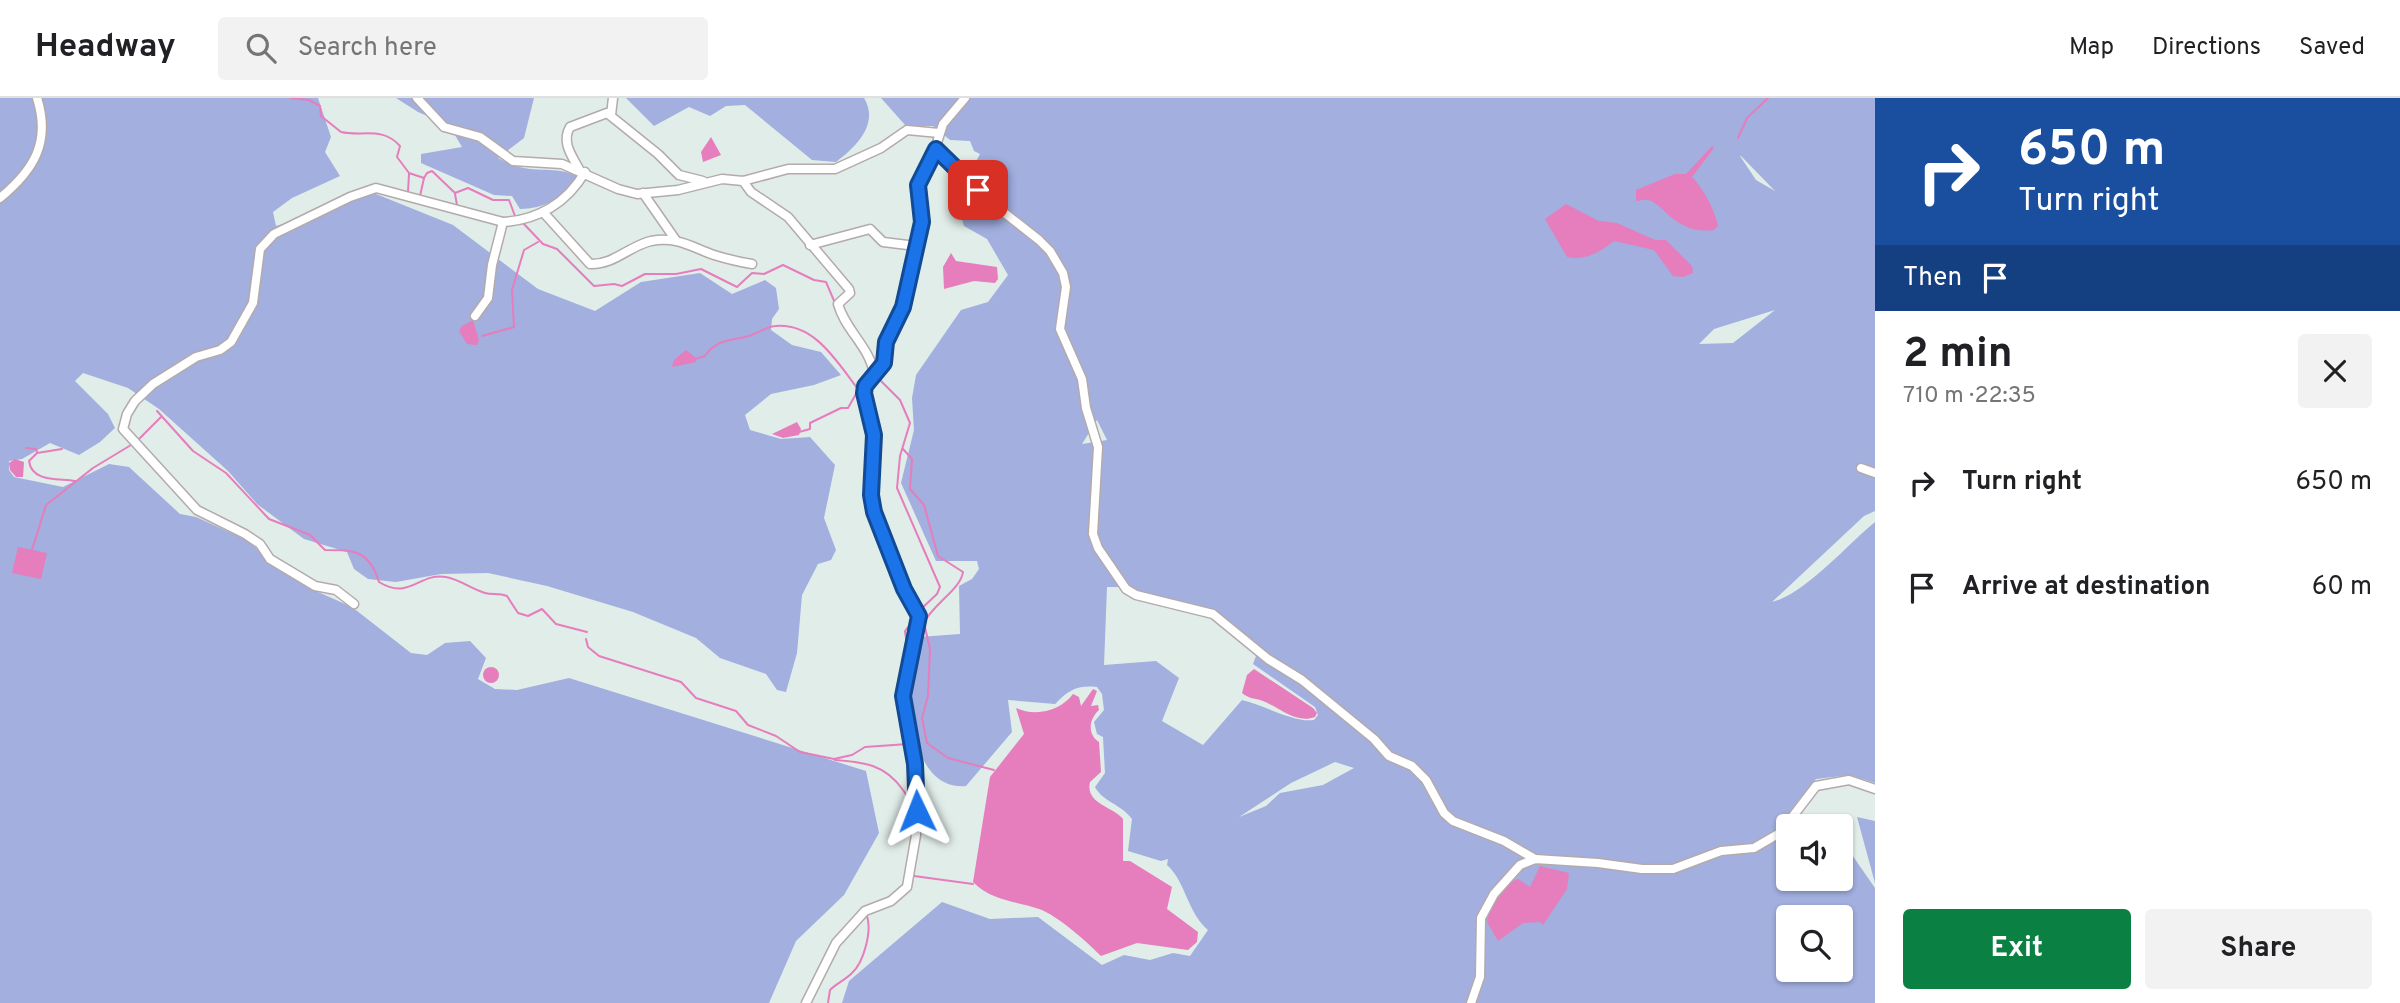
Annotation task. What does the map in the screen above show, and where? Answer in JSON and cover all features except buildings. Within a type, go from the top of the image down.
[{"type":"street","points":[[0,198],[27,173],[38,155],[43,125],[37,98]]},
{"type":"street","points":[[417,98],[444,127],[475,135],[513,161],[530,164],[553,163],[582,171],[627,192],[678,190],[706,181]]},
{"type":"street","points":[[611,116],[613,98]]},
{"type":"street","points":[[806,1003],[832,949],[866,910],[896,898],[909,883],[917,811],[915,764],[903,696],[919,616],[904,589],[874,512],[871,495],[874,435],[864,393],[874,374],[884,363],[886,342],[903,307],[922,222],[918,185],[936,149],[943,124],[965,98]]},
{"type":"street","points":[[582,171],[568,147],[566,132],[570,127],[603,113],[611,116],[658,154],[678,175],[706,181],[743,181],[788,169],[835,169],[881,148],[904,131],[939,133]]},
{"type":"street","points":[[936,149],[997,206],[1039,240],[1050,251],[1063,273],[1066,286],[1060,329],[1082,379],[1086,408],[1098,447],[1093,534],[1098,548],[1126,589],[1147,598],[1213,614],[1268,659],[1302,680],[1374,739],[1389,756],[1412,766],[1426,780],[1444,813],[1453,821],[1504,841],[1535,859],[1642,869],[1673,869],[1705,856],[1754,848],[1768,842],[1780,833],[1816,786],[1849,779],[1875,789]]},
{"type":"street","points":[[354,604],[336,590],[315,586],[270,559],[260,544],[245,534],[197,510],[123,429],[127,414],[135,401],[153,384],[185,363],[220,350],[231,342],[253,303],[261,249],[274,234],[350,197],[376,188],[503,222],[521,221],[543,212],[570,194],[582,171]]},
{"type":"street","points":[[743,181],[751,192],[788,217],[849,289],[850,293],[838,304],[841,314],[868,356],[874,374]]},
{"type":"street","points":[[643,193],[675,239]]},
{"type":"street","points":[[543,212],[590,264],[608,262],[645,243],[675,239],[722,258],[752,264]]},
{"type":"street","points":[[475,316],[488,298],[492,265],[503,222]]},
{"type":"street","points":[[810,245],[870,229],[883,242],[916,246]]},
{"type":"street","points":[[1861,468],[1875,473]]},
{"type":"street","points":[[1471,1003],[1480,977],[1481,918],[1485,907],[1513,870],[1535,859]]},
{"type":"shaded area","points":[[0,98],[318,98],[331,137],[325,152],[340,176],[292,198],[273,212],[276,226],[344,205],[371,192],[453,225],[538,289],[595,311],[641,282],[700,273],[732,294],[765,280],[776,288],[779,309],[772,319],[771,330],[792,345],[821,352],[841,375],[814,385],[771,394],[745,415],[750,430],[781,439],[810,437],[835,465],[824,518],[836,550],[831,560],[818,564],[802,595],[797,653],[786,692],[777,690],[766,674],[720,658],[696,638],[633,612],[547,586],[488,573],[441,574],[396,582],[368,579],[354,569],[347,552],[304,539],[257,504],[228,471],[159,409],[128,388],[83,373],[75,381],[108,414],[115,428],[100,442],[79,455],[50,443],[22,459],[9,461],[9,470],[14,477],[63,487],[109,464],[129,467],[180,514],[196,517],[251,542],[268,562],[318,592],[352,607],[411,653],[427,655],[445,643],[470,641],[486,658],[478,679],[495,689],[517,690],[569,678],[866,771],[879,833],[844,895],[796,941],[769,1003],[0,1003]]},
{"type":"shaded area","points":[[396,98],[534,98],[524,138],[498,158],[529,169],[556,170],[577,175],[567,190],[553,201],[520,209],[512,196],[494,195],[421,163],[421,154],[462,147],[449,125],[418,112]]},
{"type":"shaded area","points":[[626,98],[864,98],[869,117],[863,134],[851,150],[836,162],[812,160],[745,105],[726,106],[710,116],[689,107],[654,126]]},
{"type":"shaded area","points":[[881,98],[1875,98],[1875,511],[1864,516],[1772,602],[1785,597],[1812,579],[1875,522],[1875,783],[1850,775],[1816,779],[1791,810],[1800,814],[1776,814],[1776,891],[1853,891],[1853,856],[1875,888],[1875,1003],[842,1003],[849,981],[942,902],[990,919],[1038,917],[1102,965],[1124,955],[1150,960],[1173,953],[1190,956],[1208,930],[1195,915],[1178,880],[1167,865],[1168,859],[1161,861],[1128,851],[1132,819],[1095,787],[1105,773],[1103,737],[1097,734],[1094,722],[1104,710],[1102,694],[1097,687],[1074,690],[1055,704],[1008,700],[1012,732],[966,786],[950,784],[937,777],[927,766],[920,751],[910,700],[912,667],[919,637],[960,634],[959,586],[972,579],[979,569],[977,561],[936,561],[901,483],[914,430],[912,398],[916,375],[961,310],[988,302],[1008,275],[987,239],[964,226],[956,200],[980,154],[974,151],[970,141],[950,140],[933,126],[906,126]],"holes":[[[1741,156],[1775,191],[1756,180]],[[1775,310],[1733,343],[1699,344],[1714,329]],[[1097,420],[1107,440],[1082,444]],[[1107,587],[1127,587],[1214,614],[1259,648],[1253,664],[1315,707],[1318,715],[1314,720],[1297,719],[1242,700],[1203,745],[1162,721],[1179,678],[1156,661],[1104,665]],[[1335,762],[1354,768],[1323,785],[1280,793],[1266,806],[1239,817],[1291,783]]]},
{"type":"shaded area","points":[[711,137],[721,155],[703,162],[701,152]]},
{"type":"shaded area","points":[[1712,146],[1714,148],[1692,177],[1714,213],[1718,226],[1714,230],[1688,228],[1653,202],[1636,201],[1636,190],[1675,174],[1686,174]]},
{"type":"shaded area","points":[[1566,204],[1599,221],[1617,223],[1655,240],[1666,240],[1692,266],[1693,273],[1683,277],[1673,276],[1654,250],[1614,241],[1592,255],[1567,257],[1545,219]]},
{"type":"shaded area","points":[[951,253],[956,261],[997,267],[998,279],[995,283],[974,281],[944,289],[943,267]]},
{"type":"shaded area","points":[[473,320],[479,340],[477,345],[467,344],[459,331]]},
{"type":"shaded area","points":[[686,350],[696,358],[696,362],[672,367],[674,360]]},
{"type":"shaded area","points":[[797,422],[801,429],[799,435],[783,438],[772,434]]},
{"type":"shaded area","points":[[15,459],[24,462],[23,477],[16,477],[10,470],[9,463]]},
{"type":"shaded area","points":[[18,547],[47,553],[41,579],[12,573]]},
{"type":"shaded area","points":[[491,667],[497,669],[497,681],[491,683],[485,681],[483,675],[485,669]]},
{"type":"shaded area","points":[[1254,669],[1313,708],[1317,713],[1315,717],[1295,717],[1242,693],[1247,675]]},
{"type":"shaded area","points":[[1093,689],[1097,691],[1091,706],[1098,705],[1099,710],[1091,722],[1091,731],[1099,742],[1101,772],[1090,782],[1092,795],[1100,804],[1123,819],[1123,861],[1130,861],[1172,887],[1167,909],[1198,932],[1197,942],[1188,950],[1137,943],[1101,956],[1072,930],[1046,912],[996,897],[973,882],[990,777],[1024,734],[1016,708],[1032,712],[1047,711],[1061,705],[1073,694],[1079,697],[1081,706]]},
{"type":"shaded area","points":[[1857,817],[1875,821],[1875,883]]},
{"type":"shaded area","points":[[1540,866],[1569,873],[1567,889],[1543,925],[1540,922],[1523,923],[1498,941],[1487,922],[1493,903],[1507,886],[1518,879],[1530,887]]},
{"type":"waterway","points":[[291,98],[309,100],[320,106],[321,116],[341,132],[379,134],[393,140],[400,146],[397,157],[409,173],[424,178],[432,171],[455,193],[468,188],[493,200],[509,200],[515,216]]},
{"type":"waterway","points":[[1738,138],[1747,118],[1768,98]]},
{"type":"waterway","points":[[408,192],[409,174]]},
{"type":"waterway","points":[[420,196],[424,178]]},
{"type":"waterway","points":[[455,194],[457,205]]},
{"type":"waterway","points":[[522,222],[543,244],[557,249],[594,286],[622,286],[645,274],[676,274],[701,269],[737,287],[752,273],[764,274],[783,265],[814,280],[826,282],[835,303]]},
{"type":"waterway","points":[[482,336],[514,327],[512,290],[524,250],[538,242]]},
{"type":"waterway","points":[[695,359],[705,356],[722,342],[749,336],[772,326],[790,327],[814,337],[824,346],[858,389]]},
{"type":"waterway","points":[[799,432],[810,429],[810,423],[841,408],[848,408],[869,371]]},
{"type":"waterway","points":[[878,378],[900,400],[910,423],[900,456],[897,488],[940,587],[937,594],[920,610]]},
{"type":"waterway","points":[[157,411],[193,451],[226,473],[269,519],[310,535],[325,550],[344,550],[359,554],[370,564],[379,582],[399,589],[428,578],[451,578],[485,593],[507,596],[518,613],[528,616],[542,609],[556,624],[587,632]]},
{"type":"waterway","points":[[138,440],[161,417]]},
{"type":"waterway","points":[[32,550],[46,505],[93,468],[131,445]]},
{"type":"waterway","points":[[26,448],[36,449],[37,452]]},
{"type":"waterway","points":[[62,449],[37,453],[29,461],[31,468],[41,476],[75,481]]},
{"type":"waterway","points":[[903,449],[912,459],[910,489],[924,505],[938,556],[963,572],[957,585],[924,623],[930,649],[928,696],[922,718],[927,743],[948,758],[994,770]]},
{"type":"waterway","points":[[907,742],[898,703],[908,652],[905,631],[912,622]]},
{"type":"waterway","points":[[586,639],[588,647],[599,656],[681,682],[696,698],[736,711],[748,725],[776,736],[800,752],[834,759],[852,755],[865,747],[908,744]]},
{"type":"waterway","points":[[835,760],[855,762],[881,770],[896,781],[912,805]]},
{"type":"waterway","points":[[914,876],[973,884]]},
{"type":"waterway","points":[[828,1003],[830,990],[852,973],[860,962],[868,938],[867,916]]},
{"type":"route","points":[[917,811],[915,764],[903,696],[915,624],[919,616],[904,589],[874,512],[871,495],[874,435],[864,393],[865,386],[884,363],[886,342],[903,307],[922,222],[918,185],[936,149],[978,190]]}]
